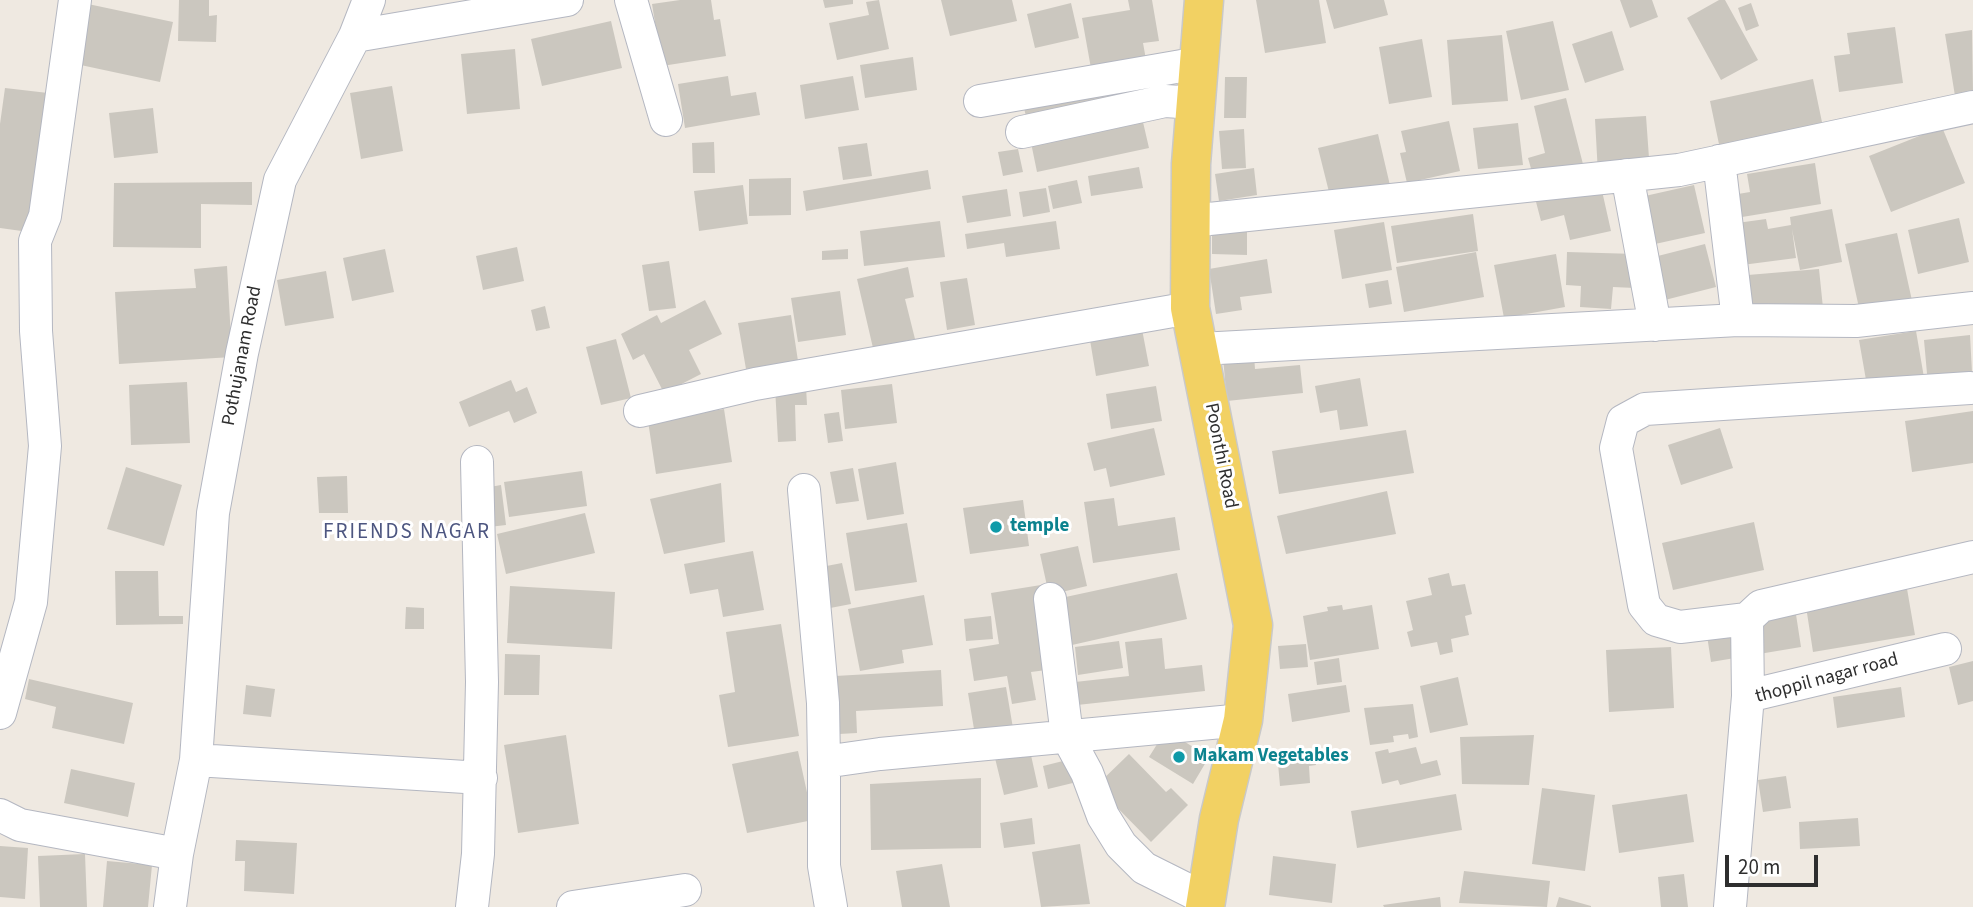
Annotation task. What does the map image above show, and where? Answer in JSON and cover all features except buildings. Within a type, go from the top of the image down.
[{"type":"main road","name":"Poonthi Road","points":[[1204,0],[1189,220],[1190,308],[1253,625],[1243,720],[1205,902]]},
{"type":"street","points":[[0,713],[31,602],[45,446],[36,331],[35,241],[45,216],[75,0]]},
{"type":"street","name":"Pothujanam Road","points":[[170,907],[177,853],[196,760],[213,513],[251,313],[280,180],[355,36],[369,0]]},
{"type":"street","points":[[355,36],[567,0]]},
{"type":"street","points":[[631,0],[666,120]]},
{"type":"street","points":[[980,101],[1199,64]]},
{"type":"street","points":[[1021,132],[1165,102],[1196,103]]},
{"type":"street","points":[[1189,220],[1679,170],[1973,107]]},
{"type":"street","points":[[1719,161],[1738,320]]},
{"type":"street","points":[[1627,176],[1655,325]]},
{"type":"street","points":[[640,411],[755,384],[1190,308]]},
{"type":"street","points":[[1200,349],[1738,320],[1856,321],[1973,308]]},
{"type":"street","points":[[1970,388],[1645,409],[1623,421],[1616,448],[1644,605],[1656,621],[1680,627],[1747,619],[1761,606],[1973,557]]},
{"type":"street","points":[[472,907],[481,778],[482,682],[477,463]]},
{"type":"street","points":[[804,490],[823,703],[824,866],[831,907]]},
{"type":"street","points":[[1049,599],[1067,736],[1087,773],[1103,816],[1121,845],[1143,868],[1205,902]]},
{"type":"street","points":[[1747,619],[1748,696]]},
{"type":"street","name":"thoppil nagar road","points":[[1730,907],[1748,696],[1945,649]]},
{"type":"street","points":[[824,762],[880,754],[1243,720]]},
{"type":"street","points":[[196,760],[481,778]]},
{"type":"street","points":[[0,815],[20,825],[177,853]]},
{"type":"street","points":[[573,907],[685,890]]},
{"type":"place","name":"temple","points":[[996,527]]},
{"type":"place","name":"Makam Vegetables","points":[[1179,757]]},
{"type":"district","name":"FRIENDS NAGAR","points":[[407,533]]}]
